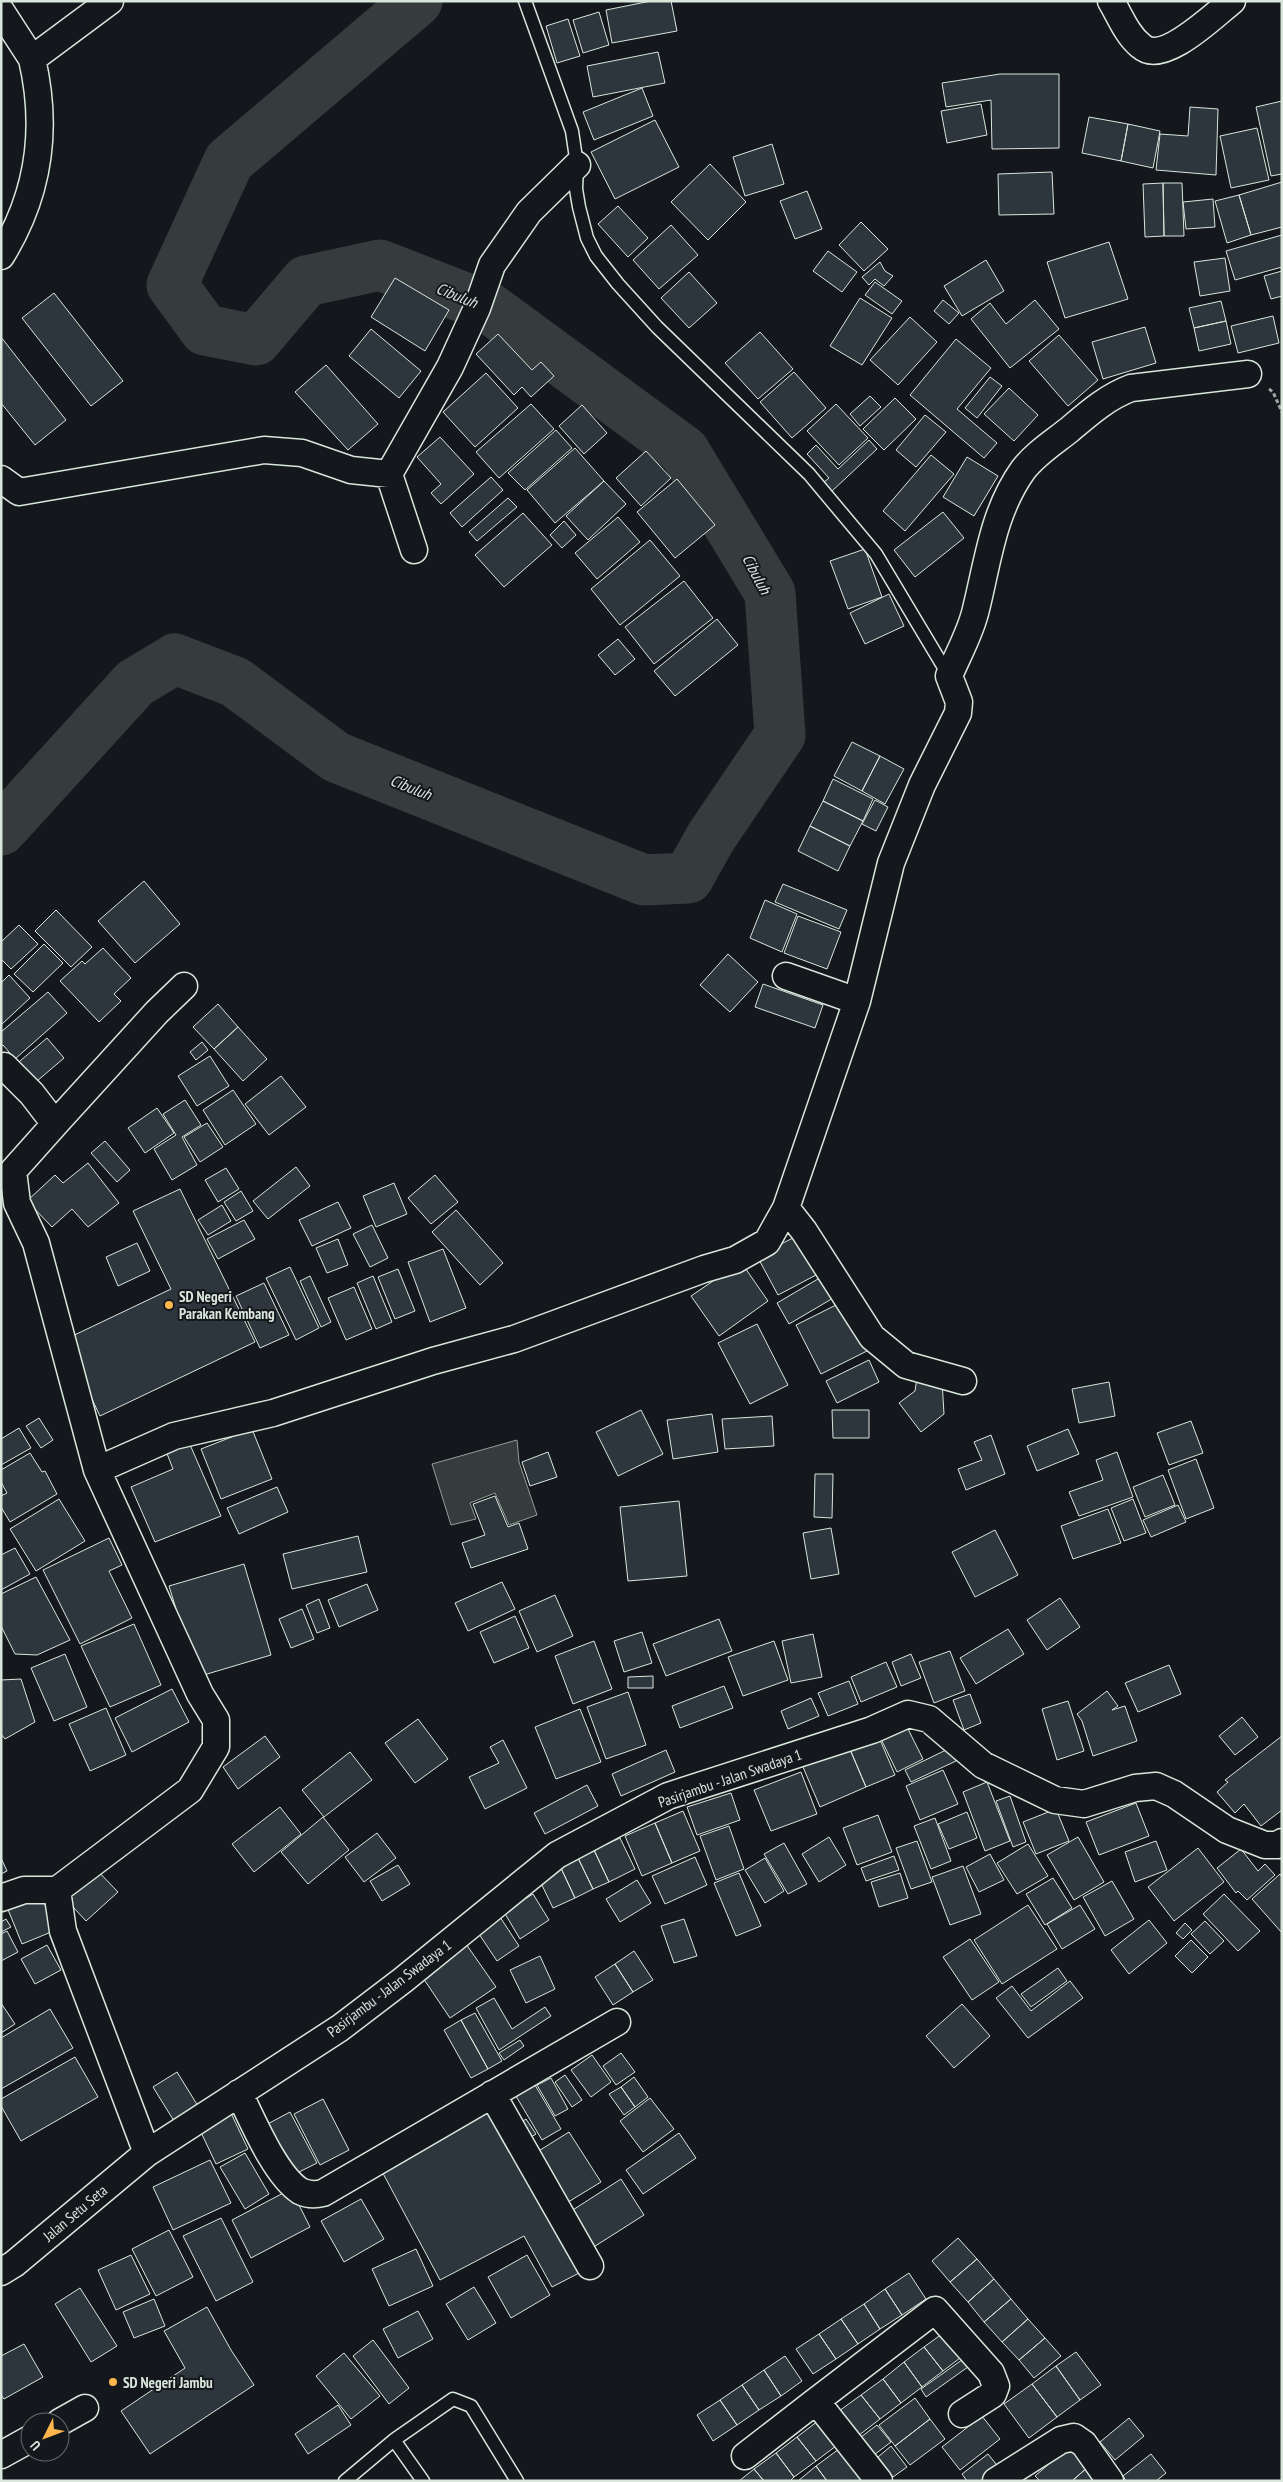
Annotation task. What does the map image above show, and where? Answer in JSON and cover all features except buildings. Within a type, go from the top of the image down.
[{"type":"street","points":[[32,59],[110,1]]},
{"type":"street","points":[[1111,1],[1136,42],[1142,48],[1159,52],[1181,42],[1232,1]]},
{"type":"street","points":[[1,11],[32,59],[38,85],[41,134],[24,214],[1,256]]},
{"type":"street","points":[[414,550],[389,474],[450,367],[477,308],[492,265],[529,212],[577,165]]},
{"type":"street","points":[[96,1470],[174,1436],[272,1413],[433,1361],[514,1339],[704,1269],[735,1260],[767,1242],[786,1208],[857,1001],[892,863],[922,785],[958,713],[959,702],[949,676],[976,611],[990,541],[1011,490],[1024,469],[1096,406],[1114,394],[1131,388],[1248,374]]},
{"type":"street","points":[[1,479],[19,492],[264,450],[302,453],[351,470],[389,474]]},
{"type":"street","points":[[786,976],[857,1001]]},
{"type":"street","points":[[1,1898],[24,1890],[57,1890],[190,1790],[216,1747],[216,1720],[200,1694],[96,1470],[36,1243],[17,1203],[13,1171],[157,1012],[184,986]]},
{"type":"street","points":[[4,1066],[32,1094],[55,1124]]},
{"type":"street","points":[[786,1208],[804,1231],[872,1337],[906,1365],[962,1381]]},
{"type":"street","name":"Pasirjambu - Jalan Swadaya 1","points":[[147,2153],[340,2028],[403,1980],[557,1855],[668,1796],[872,1730],[908,1714],[929,1719],[983,1765],[1055,1800],[1084,1804],[1135,1788],[1156,1786],[1174,1794],[1227,1830],[1265,1844],[1278,1844],[1282,1842]]},
{"type":"street","points":[[57,1890],[63,1931],[147,2153]]},
{"type":"street","points":[[239,2092],[277,2165],[300,2190],[313,2195],[323,2193],[617,2022]]},
{"type":"street","points":[[492,2094],[590,2266]]},
{"type":"street","name":"Jalan Setu Seta","points":[[1,2272],[14,2264],[147,2153]]},
{"type":"street","points":[[745,2456],[935,2310],[991,2373],[996,2386],[993,2394],[962,2414]]},
{"type":"street","points":[[816,2401],[879,2481]]},
{"type":"street","points":[[70,2416],[85,2408]]},
{"type":"street","points":[[996,2481],[1061,2440],[1074,2437],[1084,2444],[1110,2481]]},
{"type":"street","points":[[1,2455],[20,2445]]},
{"type":"lane","points":[[525,1],[572,131],[577,165],[576,188],[587,238],[606,271],[657,327],[809,474],[876,554],[949,676]]},
{"type":"lane","points":[[345,2481],[394,2440],[453,2399],[471,2406],[517,2481]]},
{"type":"lane","points":[[394,2440],[424,2481]]},
{"type":"shaded area","points":[[517,1440],[519,1462],[537,1515],[509,1525],[495,1493],[470,1503],[476,1519],[451,1525],[432,1464]]},
{"type":"waterway","name":"Cibuluh","points":[[1,830],[135,683],[175,659],[235,682],[336,757],[644,880],[688,878],[711,837],[780,735],[770,593],[684,451],[488,307],[380,265],[306,281],[256,340],[205,330],[172,285],[229,161],[417,1]]},
{"type":"place","name":"SD Negeri Parakan Kembang","points":[[169,1305]]},
{"type":"place","name":"SD Negeri Jambu","points":[[113,2382]]}]
